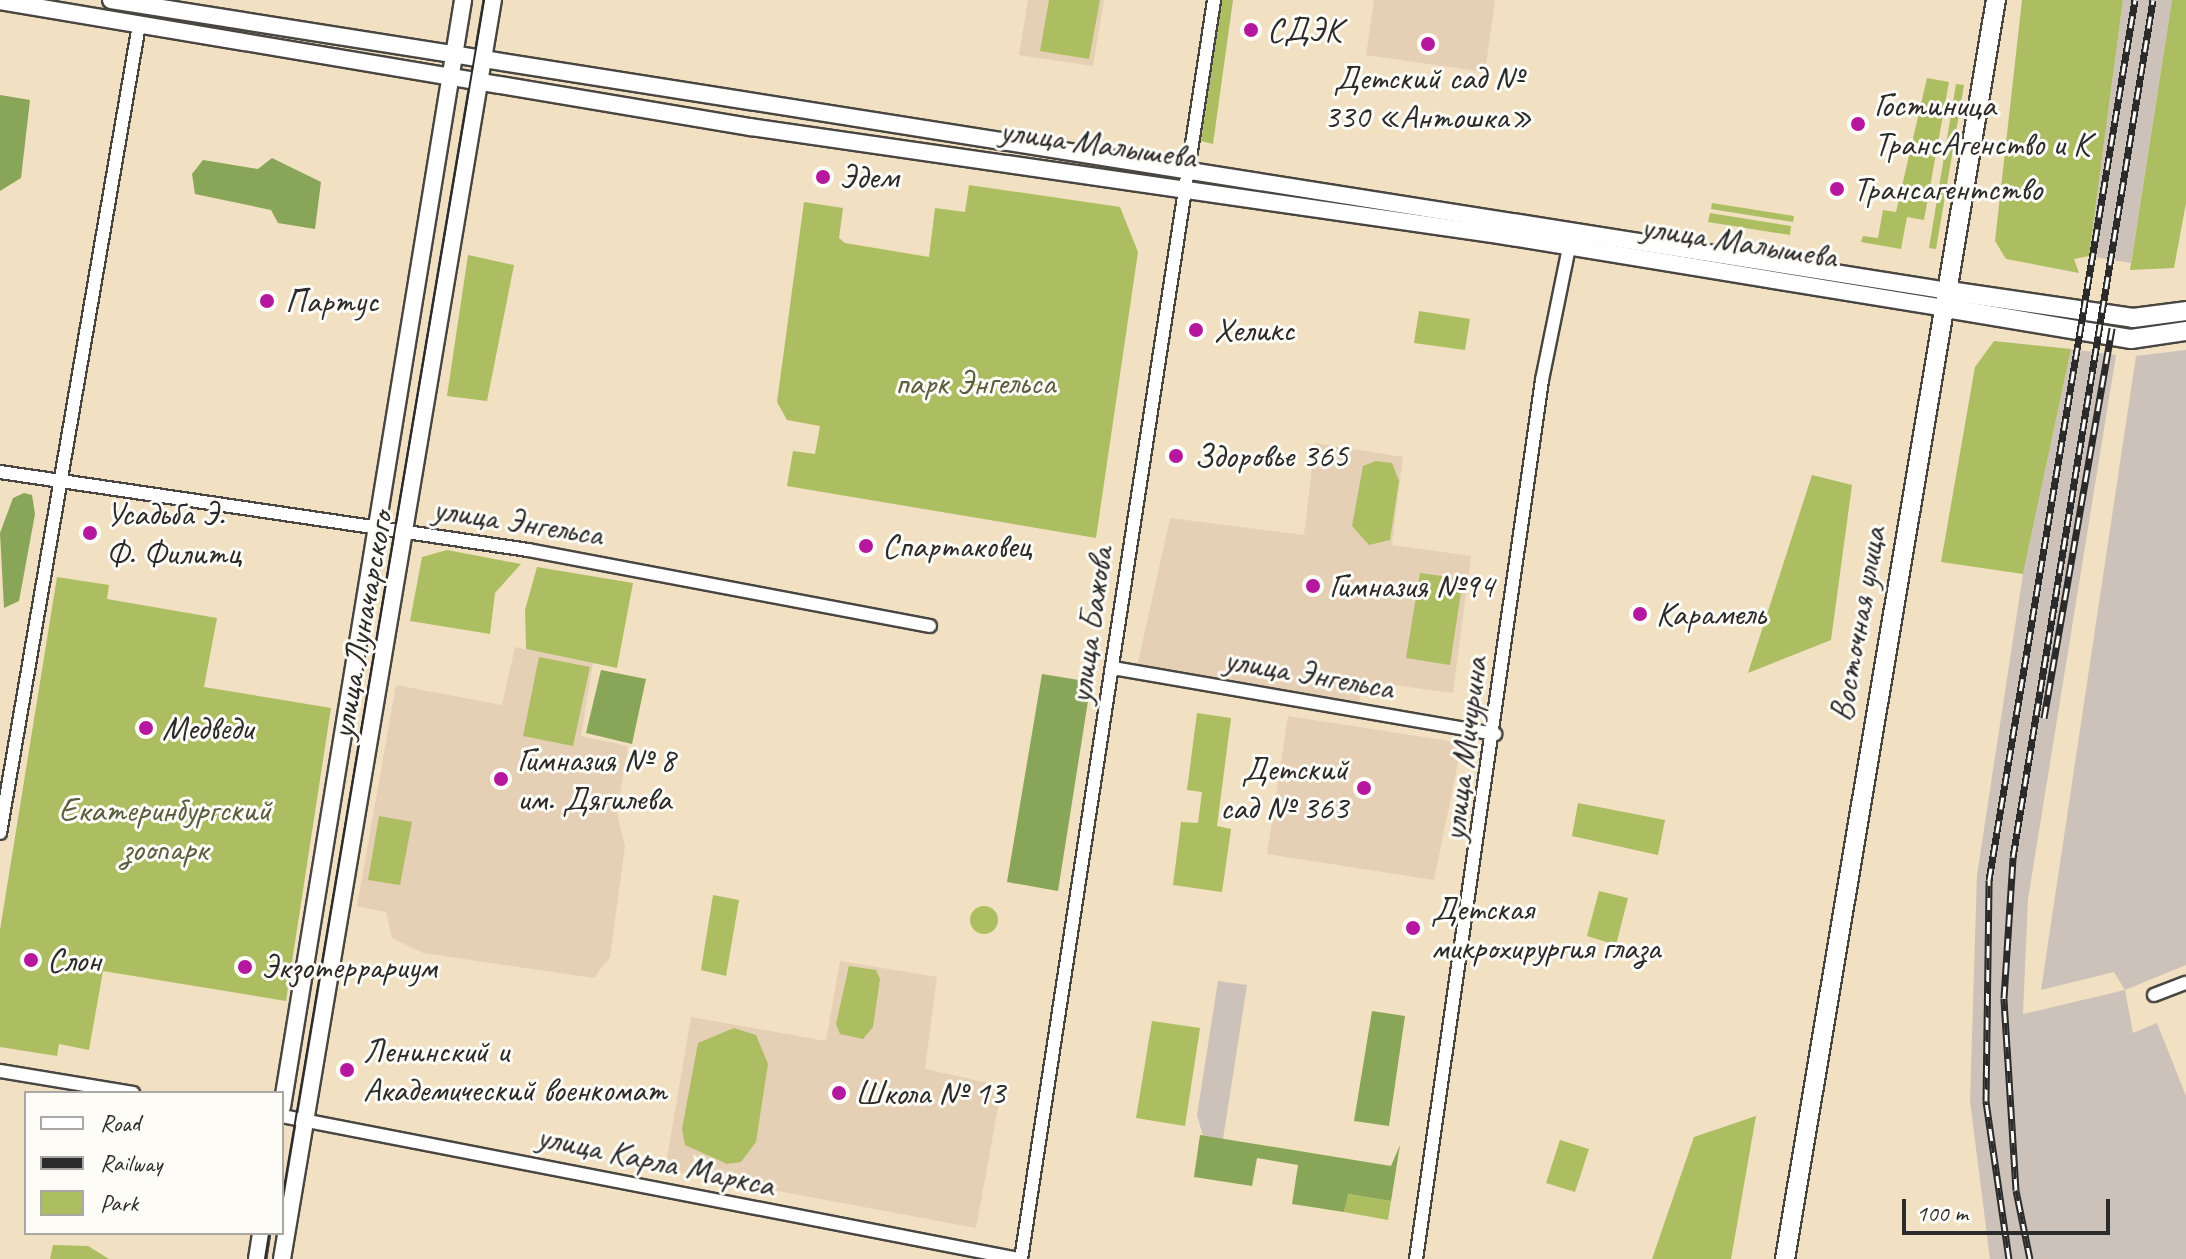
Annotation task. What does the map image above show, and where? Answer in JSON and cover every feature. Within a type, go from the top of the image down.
[{"type":"main road","name":"улица Малышева","points":[[111,0],[1184,179],[1947,300],[2131,339],[2186,331]]},
{"type":"main road","name":"улица Луначарского","points":[[284,1095],[453,78],[463,0]]},
{"type":"main road","name":"улица Луначарского","points":[[282,1259],[408,531],[483,83],[493,0]]},
{"type":"main road","name":"Восточная улица","points":[[1785,1259],[1996,0]]},
{"type":"main road","name":"улица Малышева","points":[[0,1],[483,83],[1184,179],[1569,247],[1947,300],[2133,318],[2186,311]]},
{"type":"main road","points":[[139,25],[142,3]]},
{"type":"main road","points":[[257,1259],[261,1235]]},
{"type":"street","name":"улица Бажова","points":[[1020,1259],[1214,0]]},
{"type":"street","points":[[0,833],[139,25]]},
{"type":"street","name":"улица Мичурина","points":[[1416,1259],[1495,734],[1542,380],[1569,247]]},
{"type":"street","name":"улица Энгельса","points":[[0,472],[378,526],[930,626]]},
{"type":"street","name":"улица Энгельса","points":[[1113,668],[1495,734]]},
{"type":"street","points":[[2154,995],[2186,983]]},
{"type":"street","points":[[0,1071],[121,1091]]},
{"type":"street","name":"улица Карла Маркса","points":[[284,1116],[1020,1259]]},
{"type":"shaded area","points":[[1028,0],[1104,0],[1093,66],[1019,55]]},
{"type":"shaded area","name":"Детский сад № 330 «Антошка»","points":[[1374,0],[1495,0],[1485,72],[1366,55]]},
{"type":"shaded area","points":[[2123,0],[2172,0],[2131,263],[2089,256]]},
{"type":"shaded area","points":[[2071,349],[2116,355],[2028,899],[2023,1014],[2125,990],[2133,1033],[2157,1023],[2186,1096],[2186,1259],[1990,1259],[1970,1101],[1977,875],[2023,574]]},
{"type":"shaded area","points":[[2186,350],[2186,965],[2125,990],[2114,972],[2041,990],[2136,356]]},
{"type":"shaded area","name":"Гимназия №94","points":[[1315,443],[1403,457],[1392,545],[1471,556],[1453,693],[1363,681],[1359,703],[1137,667],[1170,518],[1304,535]]},
{"type":"shaded area","name":"Гимназия № 8 им. Дягилева","points":[[515,647],[593,663],[581,736],[628,746],[617,813],[625,846],[610,957],[594,978],[423,953],[392,938],[386,912],[357,906],[396,685],[502,705]]},
{"type":"shaded area","name":"Детский сад № 363","points":[[1288,716],[1462,743],[1434,880],[1267,854]]},
{"type":"shaded area","name":"Школа № 13","points":[[840,961],[937,977],[925,1069],[1002,1086],[976,1228],[665,1170],[691,1017],[826,1041]]},
{"type":"shaded area","points":[[1218,981],[1247,985],[1223,1139],[1203,1136],[1197,1115]]},
{"type":"green space","points":[[1049,0],[1100,0],[1089,59],[1040,51]]},
{"type":"green space","points":[[1222,0],[1233,0],[1213,144],[1201,141]]},
{"type":"green space","points":[[2022,0],[2123,0],[2089,256],[2074,259],[2079,273],[2006,259],[1995,241]]},
{"type":"green space","points":[[2172,0],[2186,0],[2186,203],[2174,268],[2130,270]]},
{"type":"green space","points":[[1927,78],[1949,82],[1924,220],[1907,217],[1901,249],[1861,242],[1863,236],[1878,238],[1883,210],[1896,212]]},
{"type":"green space","points":[[1956,84],[1964,85],[1936,249],[1929,248]]},
{"type":"green space","points":[[0,95],[30,100],[21,178],[0,191]]},
{"type":"green space","points":[[272,158],[321,182],[315,229],[278,223],[271,210],[195,194],[192,174],[203,160],[258,169]]},
{"type":"green space","name":"парк Энгельса","points":[[969,185],[1120,207],[1138,252],[1096,538],[787,486],[793,451],[815,454],[820,426],[787,420],[777,402],[804,202],[843,208],[839,238],[845,243],[929,257],[935,208],[965,212]]},
{"type":"green space","points":[[1712,203],[1794,216],[1793,222],[1711,209]]},
{"type":"green space","points":[[1710,213],[1791,226],[1790,235],[1708,222]]},
{"type":"green space","points":[[468,255],[514,265],[487,401],[447,396]]},
{"type":"green space","points":[[1419,311],[1470,319],[1465,350],[1414,343]]},
{"type":"green space","points":[[1994,341],[2071,349],[2023,574],[1941,562],[1975,367]]},
{"type":"green space","points":[[1376,461],[1392,463],[1399,481],[1390,540],[1369,545],[1352,526],[1363,466]]},
{"type":"green space","points":[[1812,475],[1852,485],[1831,640],[1748,673]]},
{"type":"green space","points":[[24,493],[32,495],[35,514],[19,601],[4,608],[0,533],[13,498]]},
{"type":"green space","points":[[447,550],[521,564],[495,593],[490,634],[410,621],[422,557]]},
{"type":"green space","points":[[537,567],[633,583],[617,668],[526,649],[525,610]]},
{"type":"green space","points":[[1420,573],[1463,579],[1450,665],[1406,658]]},
{"type":"green space","name":"Екатеринбургский зоопарк","points":[[57,577],[109,585],[107,599],[217,618],[204,687],[331,708],[286,1001],[103,971],[89,1050],[59,1044],[57,1056],[0,1047],[0,930]]},
{"type":"green space","points":[[539,657],[590,667],[573,746],[523,736]]},
{"type":"green space","points":[[601,670],[646,679],[632,744],[586,733]]},
{"type":"green space","points":[[1042,674],[1091,682],[1058,891],[1007,882]]},
{"type":"green space","points":[[1197,713],[1231,718],[1217,826],[1231,829],[1222,892],[1173,885],[1181,822],[1198,823],[1202,792],[1187,790]]},
{"type":"green space","points":[[1578,803],[1665,820],[1658,855],[1572,836]]},
{"type":"green space","points":[[379,816],[412,822],[400,885],[368,880]]},
{"type":"green space","points":[[1599,891],[1628,898],[1616,945],[1587,936]]},
{"type":"green space","points":[[713,895],[739,900],[726,976],[701,970]]},
{"type":"green space","points":[[984,906],[994,910],[998,920],[994,930],[984,934],[974,930],[970,920],[974,910]]},
{"type":"green space","points":[[849,966],[876,970],[880,979],[873,1027],[863,1039],[840,1034],[836,1024]]},
{"type":"green space","points":[[1372,1011],[1405,1016],[1389,1126],[1354,1121]]},
{"type":"green space","points":[[1152,1021],[1200,1028],[1185,1126],[1136,1118]]},
{"type":"green space","points":[[734,1028],[756,1035],[768,1064],[756,1142],[741,1162],[727,1164],[685,1145],[682,1129],[698,1043]]},
{"type":"green space","points":[[1756,1116],[1731,1259],[1652,1259],[1694,1137]]},
{"type":"green space","points":[[1200,1135],[1391,1166],[1400,1145],[1391,1201],[1348,1194],[1344,1212],[1292,1204],[1298,1165],[1257,1158],[1252,1186],[1194,1177]]},
{"type":"green space","points":[[1560,1140],[1589,1149],[1575,1192],[1546,1183]]},
{"type":"green space","points":[[1347,1194],[1391,1201],[1388,1220],[1344,1212]]},
{"type":"green space","points":[[53,1245],[88,1246],[109,1259],[50,1259]]},
{"type":"tram line","points":[[284,1188],[484,0]]},
{"type":"tram line","points":[[265,1259],[269,1235]]},
{"type":"railway","points":[[2009,1259],[1986,1101],[1989,880],[2135,0]]},
{"type":"railway","points":[[2030,1259],[2016,1190],[2004,998],[2013,857],[2153,0]]},
{"type":"railway","points":[[2044,718],[2112,328]]},
{"type":"place","name":"СДЭК","points":[[1251,30]]},
{"type":"place","name":"Детский сад № 330 «Антошка»","points":[[1428,44]]},
{"type":"place","name":"Гостиница ТрансАгенство и К","points":[[1858,124]]},
{"type":"place","name":"Эдем","points":[[823,177]]},
{"type":"place","name":"Трансагентство","points":[[1837,189]]},
{"type":"place","name":"Партус","points":[[267,301]]},
{"type":"place","name":"Хеликс","points":[[1196,330]]},
{"type":"place","name":"Здоровье 365","points":[[1176,456]]},
{"type":"place","name":"Усадьба Э. Ф. Филитц","points":[[90,533]]},
{"type":"place","name":"Спартаковец","points":[[866,546]]},
{"type":"place","name":"Гимназия №94","points":[[1313,586]]},
{"type":"place","name":"Карамель","points":[[1640,614]]},
{"type":"place","name":"Медведи","points":[[146,728]]},
{"type":"place","name":"Гимназия № 8 им. Дягилева","points":[[501,779]]},
{"type":"place","name":"Детский сад № 363","points":[[1364,788]]},
{"type":"place","name":"Детская микрохирургия глаза","points":[[1413,928]]},
{"type":"place","name":"Слон","points":[[31,960]]},
{"type":"place","name":"Экзотеррариум","points":[[245,967]]},
{"type":"place","name":"Ленинский и Академический военкомат","points":[[347,1070]]},
{"type":"place","name":"Школа № 13","points":[[839,1093]]}]
